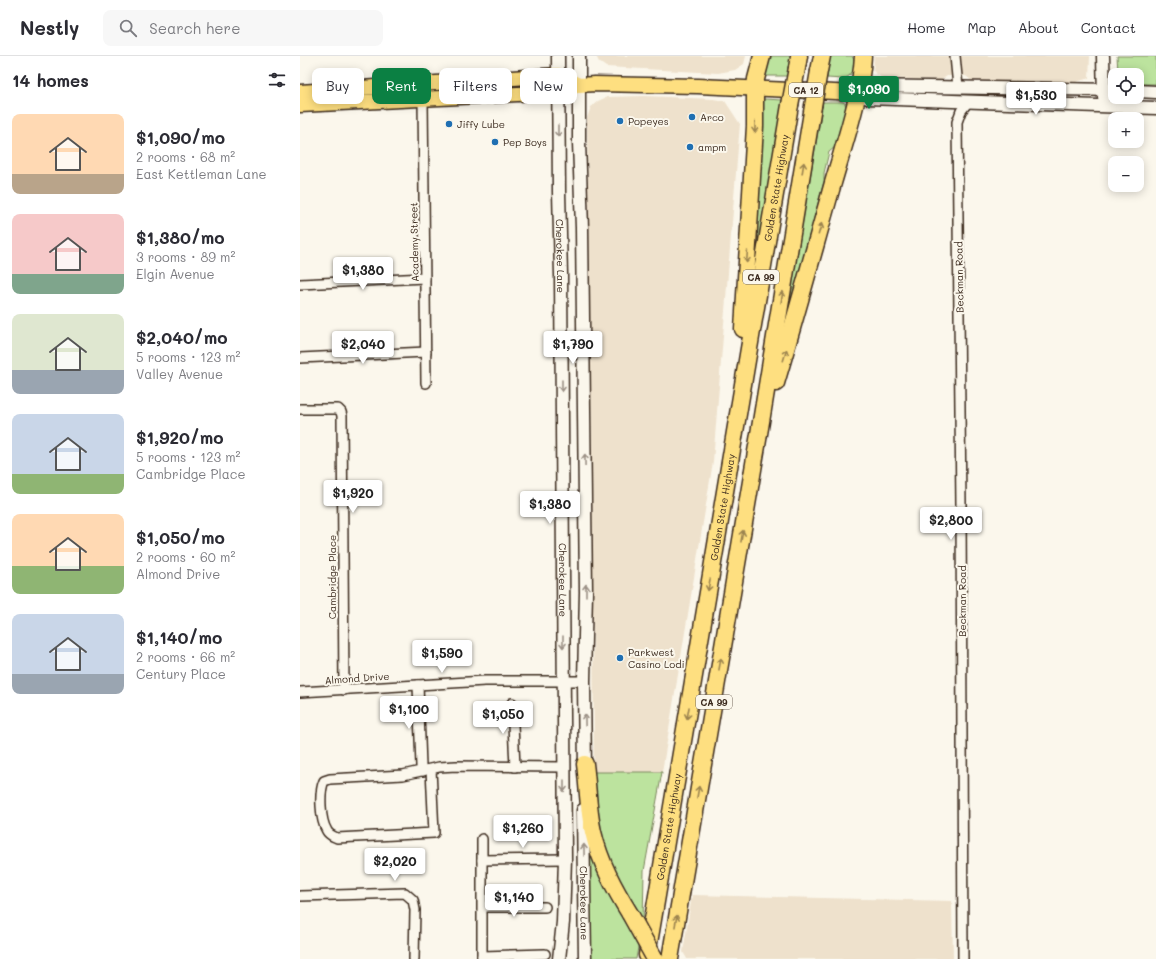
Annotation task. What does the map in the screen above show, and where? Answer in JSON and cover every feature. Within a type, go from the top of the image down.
[{"type":"highway","points":[[732,450],[743,330],[755,126],[755,88],[762,56]]},
{"type":"highway","points":[[758,446],[804,290],[857,93],[863,56]]},
{"type":"highway","name":"Golden State Highway","points":[[646,959],[798,62]]},
{"type":"highway","name":"CA 99","points":[[670,959],[758,446],[820,64]]},
{"type":"highway","points":[[585,764],[592,831],[597,847],[612,884],[655,959]]},
{"type":"main road","name":"Cherokee Lane","points":[[558,56],[558,68]]},
{"type":"main road","name":"Cherokee Lane","points":[[579,56],[586,592],[584,681],[585,764],[583,798],[586,959]]},
{"type":"main road","points":[[1103,56],[1108,84]]},
{"type":"main road","name":"CA 12","points":[[300,92],[520,78]]},
{"type":"main road","name":"CA 12","points":[[579,84],[755,88],[857,93]]},
{"type":"main road","points":[[1108,89],[865,86],[857,93],[868,98],[1156,108]]},
{"type":"main road","points":[[889,99],[897,93],[952,94],[958,88]]},
{"type":"main road","points":[[954,101],[968,94],[1004,94],[1015,88]]},
{"type":"main road","points":[[1144,91],[1156,92]]},
{"type":"main road","points":[[1104,106],[1108,92]]},
{"type":"main road","name":"CA 12","points":[[431,100],[520,94]]},
{"type":"main road","name":"CA 12","points":[[300,106],[372,102]]},
{"type":"main road","name":"Cherokee Lane","points":[[558,104],[562,352],[565,859],[560,959]]},
{"type":"main road","points":[[562,352],[584,353]]},
{"type":"street","points":[[956,56],[958,88]]},
{"type":"street","name":"Beckman Road","points":[[954,101],[954,116],[957,122]]},
{"type":"street","name":"Beckman Road","points":[[963,959],[961,460],[957,122],[968,102]]},
{"type":"street","name":"Academy Street","points":[[423,104],[426,383]]},
{"type":"street","points":[[300,284],[425,278]]},
{"type":"street","points":[[300,358],[426,352]]},
{"type":"street","name":"Cambridge Place","points":[[300,409],[338,409],[342,412],[344,690]]},
{"type":"street","name":"Almond Drive","points":[[300,692],[485,681],[584,681]]},
{"type":"street","points":[[418,685],[421,766],[427,770],[434,833],[337,838],[331,835],[322,818],[321,788],[324,781],[330,779],[404,775],[427,770],[456,766],[564,767]]},
{"type":"street","points":[[512,703],[515,767]]},
{"type":"street","points":[[482,839],[482,958],[545,954]]},
{"type":"street","points":[[482,860],[565,859]]},
{"type":"street","points":[[300,896],[405,893],[413,900],[415,910],[414,959]]},
{"type":"street","points":[[483,907],[545,907]]},
{"type":"shaded area","points":[[596,56],[746,56],[744,64],[735,70],[718,73],[606,67],[599,62]]},
{"type":"shaded area","points":[[874,56],[1090,56],[1089,78],[1070,84],[972,81],[966,76],[947,76],[941,80],[882,78],[873,71]]},
{"type":"shaded area","points":[[644,96],[713,99],[725,101],[740,124],[713,462],[662,772],[594,772],[592,459],[587,118],[591,107],[598,101],[607,97]]},
{"type":"shaded area","points":[[692,895],[952,901],[953,959],[687,959],[683,952]]},
{"type":"green space","points":[[767,56],[791,56],[788,76],[766,76],[764,73]]},
{"type":"green space","points":[[830,56],[852,56],[855,62],[853,71],[849,76],[843,79],[827,78]]},
{"type":"green space","points":[[1117,56],[1156,56],[1156,84],[1144,84],[1144,68],[1118,68]]},
{"type":"green space","points":[[764,99],[783,100],[753,279],[760,101]]},
{"type":"green space","points":[[823,102],[842,102],[845,103],[846,108],[835,147],[829,152],[824,173],[824,181],[803,259],[791,315],[787,314]]},
{"type":"green space","points":[[594,772],[662,772],[644,871],[643,924],[610,863],[596,817]]},
{"type":"green space","points":[[588,850],[591,850],[612,899],[638,947],[636,959],[590,959]]},
{"type":"place","name":"Arco","points":[[692,117]]},
{"type":"place","name":"Popeyes","points":[[620,121]]},
{"type":"place","name":"Jiffy Lube","points":[[449,124]]},
{"type":"place","name":"Pep Boys","points":[[495,142]]},
{"type":"place","name":"ampm","points":[[690,147]]},
{"type":"place","name":"Parkwest Casino Lodi","points":[[620,658]]}]
